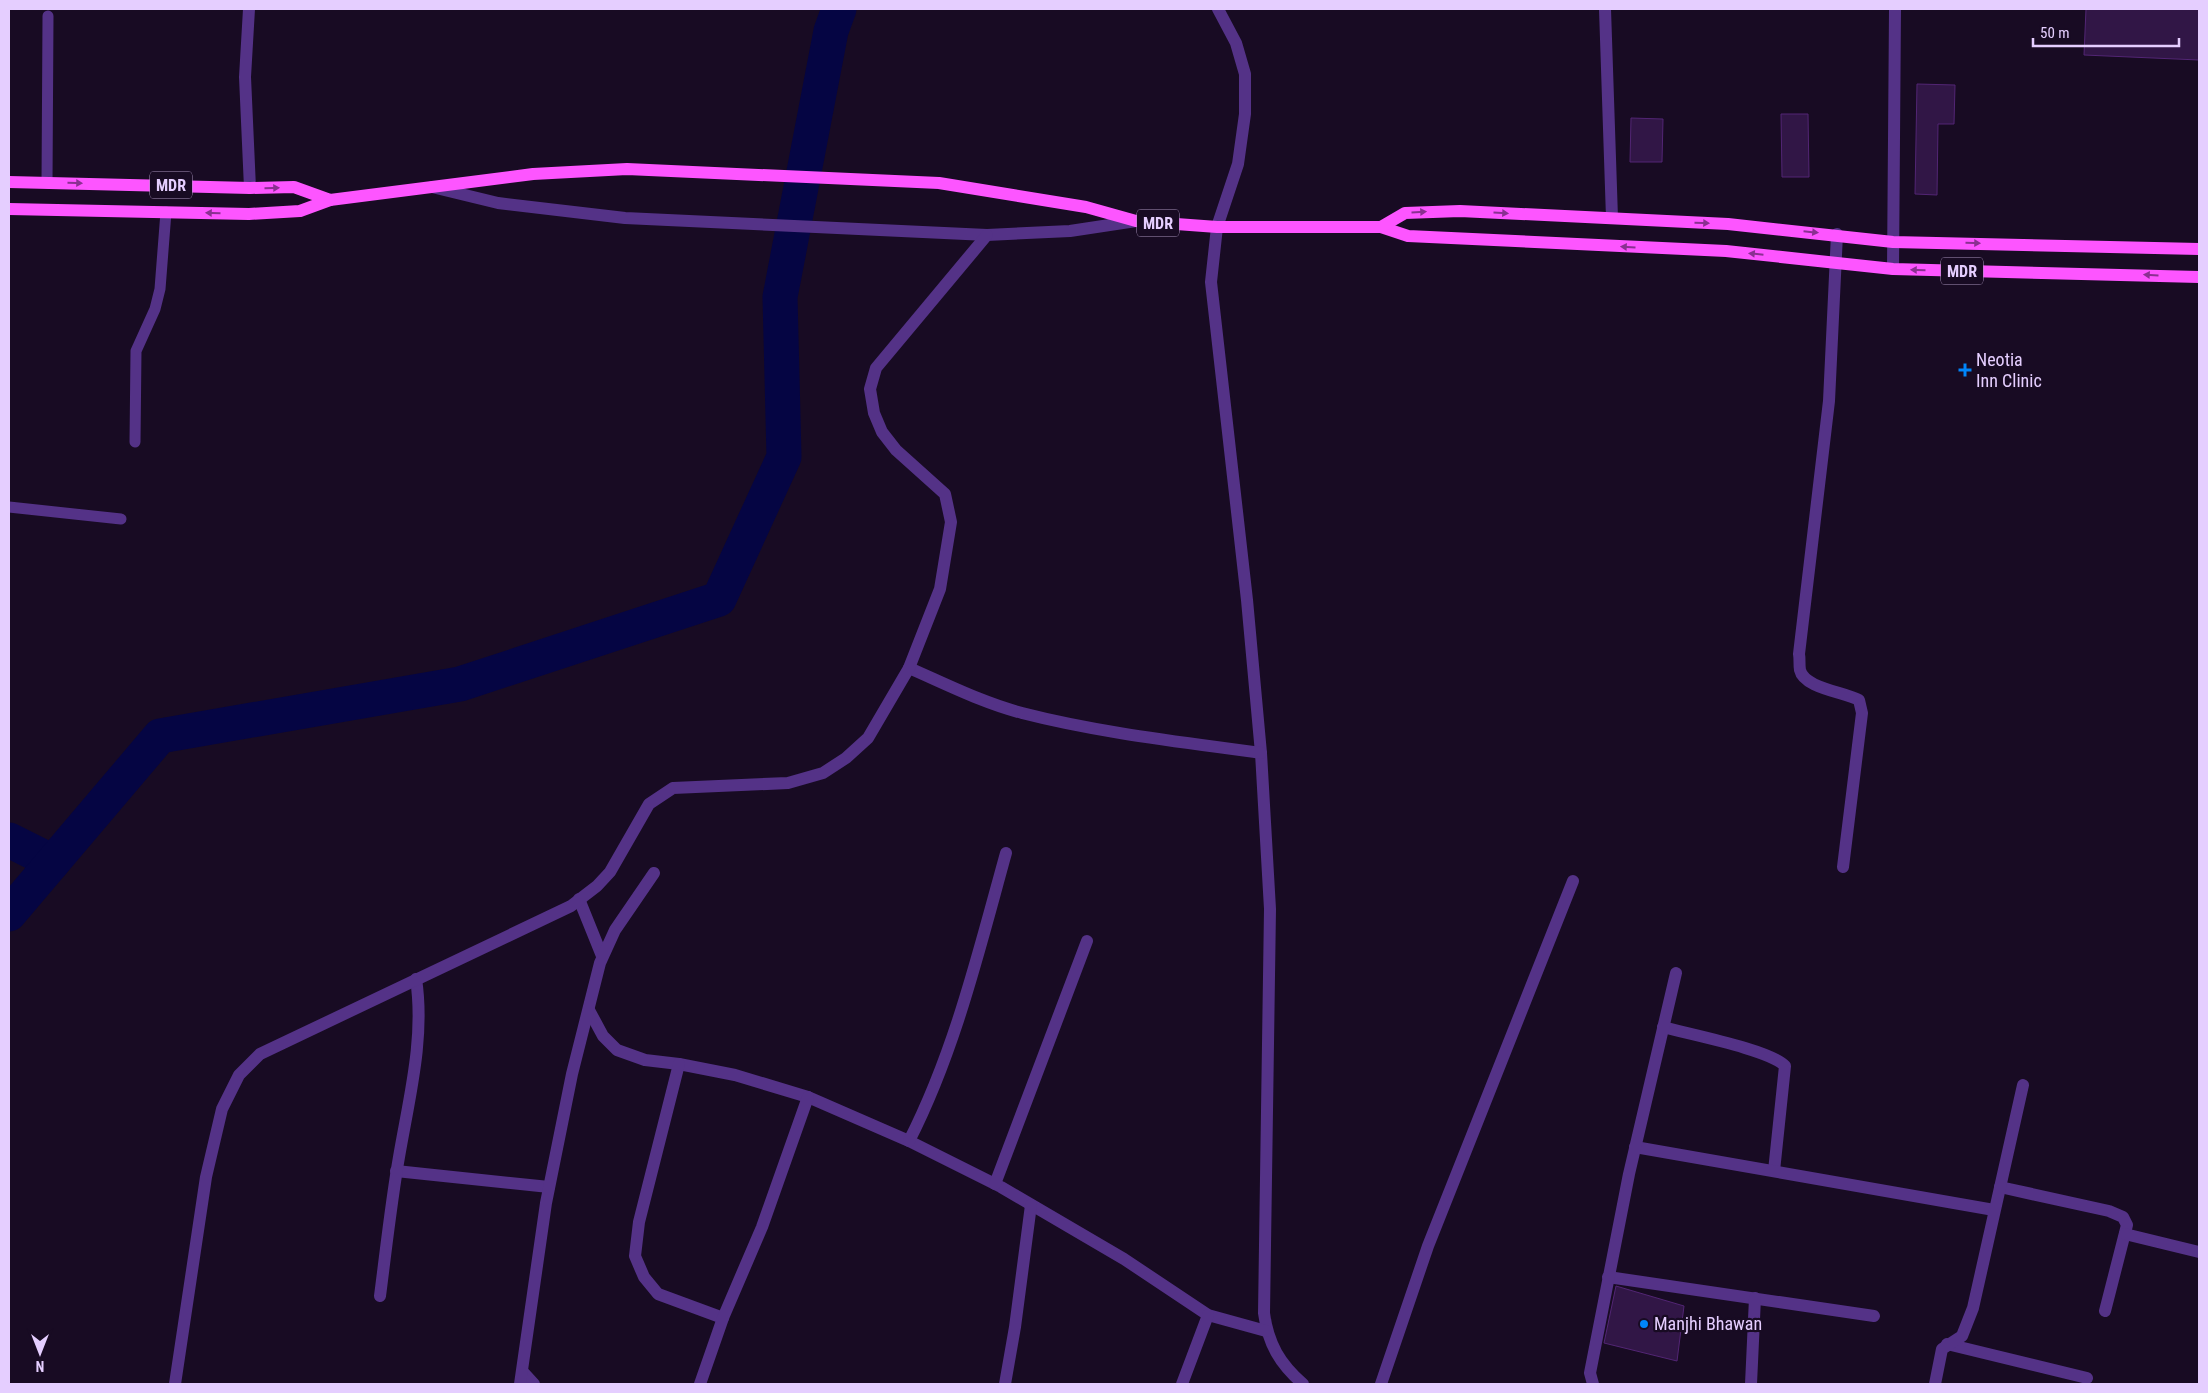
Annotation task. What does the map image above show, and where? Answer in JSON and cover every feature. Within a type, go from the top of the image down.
[{"type":"main road","name":"MDR","points":[[9,209],[249,214],[300,211],[330,200],[542,173],[627,169],[938,183],[1086,207],[1136,221],[1217,228],[1381,228],[1408,236],[1726,251],[1893,269],[2199,277]]},
{"type":"main road","name":"MDR","points":[[9,182],[250,188],[294,187],[330,200]]},
{"type":"main road","name":"MDR","points":[[1381,228],[1406,213],[1460,211],[1728,224],[1836,234],[1893,242],[2199,249]]},
{"type":"street","points":[[249,9],[245,77],[250,188]]},
{"type":"street","points":[[1218,9],[1236,43],[1245,74],[1245,114],[1238,164],[1217,228],[1211,282],[1247,600],[1261,753],[1270,909],[1264,1313],[1266,1331],[1275,1353],[1303,1384]]},
{"type":"street","points":[[1605,9],[1612,218]]},
{"type":"street","points":[[1893,269],[1895,9]]},
{"type":"street","points":[[432,187],[498,204],[625,218],[987,235],[1070,231],[1136,221]]},
{"type":"street","points":[[1836,234],[1829,401],[1800,654],[1800,671],[1804,678],[1819,687],[1847,694],[1859,700],[1862,713],[1843,867]]},
{"type":"street","points":[[175,1384],[206,1176],[222,1109],[239,1075],[260,1054],[571,906],[597,886],[610,872],[649,804],[673,788],[788,782],[823,773],[846,758],[868,738],[909,668],[940,589],[951,522],[945,494],[896,450],[882,432],[874,413],[870,389],[876,368],[987,235]]},
{"type":"street","points":[[909,668],[1020,713],[1076,724],[1261,753]]},
{"type":"street","points":[[909,1142],[931,1099],[974,969],[1006,853]]},
{"type":"street","points":[[534,1384],[521,1378],[549,1187],[572,1074],[602,956],[615,930],[654,873]]},
{"type":"street","points":[[1381,1384],[1428,1246],[1573,881]]},
{"type":"street","points":[[580,900],[602,956]]},
{"type":"street","points":[[995,1184],[1087,941]]},
{"type":"street","points":[[1593,1384],[1590,1373],[1608,1277],[1635,1147],[1676,973]]},
{"type":"street","points":[[380,1296],[396,1171],[420,1020],[416,979]]},
{"type":"street","points":[[589,1010],[603,1036],[616,1050],[645,1060],[679,1064],[735,1075],[808,1097],[909,1142],[995,1184],[1124,1259],[1208,1315],[1266,1331]]},
{"type":"street","points":[[1663,1028],[1750,1050],[1780,1061],[1785,1066],[1774,1171]]},
{"type":"street","points":[[679,1064],[640,1222],[635,1256],[644,1277],[658,1294],[723,1318]]},
{"type":"street","points":[[1935,1384],[1942,1349],[1962,1336],[1973,1308],[2023,1085]]},
{"type":"street","points":[[700,1384],[723,1318],[762,1227],[808,1097]]},
{"type":"street","points":[[1635,1147],[1994,1210]]},
{"type":"street","points":[[396,1171],[549,1187]]},
{"type":"street","points":[[2000,1187],[2117,1213],[2123,1217],[2127,1225],[2105,1311]]},
{"type":"street","points":[[1005,1384],[1032,1205]]},
{"type":"street","points":[[2125,1234],[2199,1252]]},
{"type":"street","points":[[1608,1277],[1874,1316]]},
{"type":"street","points":[[1751,1384],[1754,1298]]},
{"type":"street","points":[[1182,1384],[1208,1315]]},
{"type":"street","points":[[1947,1344],[2087,1378]]},
{"type":"lane","points":[[47,183],[48,16]]},
{"type":"lane","points":[[136,442],[136,351],[155,309],[160,289],[166,212]]},
{"type":"lane","points":[[9,507],[121,520]]},
{"type":"building","points":[[2086,9],[2199,9],[2199,60],[2084,55]]},
{"type":"building","points":[[1917,84],[1955,85],[1954,124],[1938,124],[1937,195],[1915,194]]},
{"type":"building","points":[[1781,114],[1808,114],[1809,177],[1782,177]]},
{"type":"building","points":[[1631,118],[1663,119],[1662,162],[1630,162]]},
{"type":"building","name":"Manjhi Bhawan","points":[[1616,1286],[1684,1306],[1677,1361],[1604,1343]]},
{"type":"waterway","points":[[9,914],[160,736],[460,684],[719,599],[784,457],[780,297],[831,31],[839,9]]},
{"type":"waterway","points":[[9,840],[53,862]]},
{"type":"place","name":"Neotia Inn Clinic","points":[[1965,370]]},
{"type":"place","name":"Manjhi Bhawan","points":[[1644,1324]]}]
